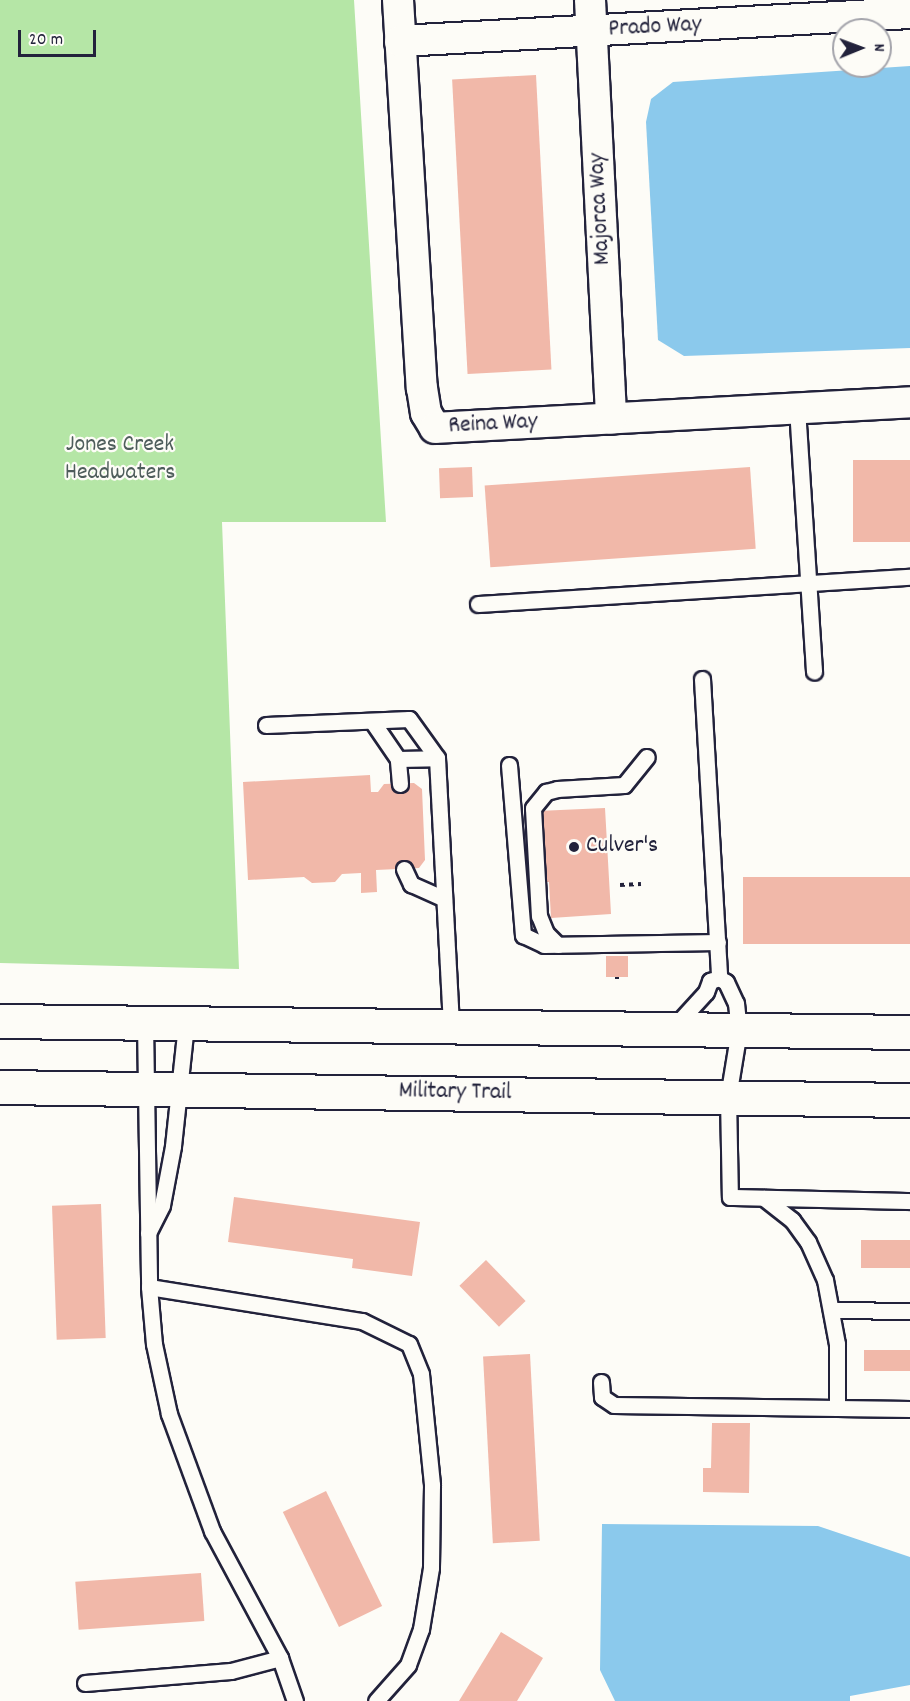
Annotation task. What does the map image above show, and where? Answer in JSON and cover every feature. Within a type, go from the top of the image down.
[{"type":"main road","points":[[0,1021],[910,1032]]},
{"type":"main road","name":"Military Trail","points":[[0,1087],[910,1100]]},
{"type":"street","name":"Reina Way","points":[[398,0],[426,412],[435,428],[910,402]]},
{"type":"street","name":"Majorca Way","points":[[590,0],[610,418]]},
{"type":"street","name":"Prado Way","points":[[400,41],[910,13]]},
{"type":"lane","points":[[797,408],[814,671]]},
{"type":"lane","points":[[478,604],[910,577]]},
{"type":"lane","points":[[702,679],[719,978]]},
{"type":"lane","points":[[266,725],[409,719],[437,758],[451,1027]]},
{"type":"lane","points":[[372,721],[398,759],[400,784]]},
{"type":"lane","points":[[513,829],[546,792],[557,789],[624,784],[647,757]]},
{"type":"lane","points":[[398,759],[437,758]]},
{"type":"lane","points":[[509,765],[523,935],[544,945],[718,942]]},
{"type":"lane","points":[[533,808],[538,916],[546,933],[558,945]]},
{"type":"lane","points":[[404,869],[411,884],[444,899]]},
{"type":"lane","points":[[671,1030],[706,992],[710,981],[719,978],[726,982],[736,1003],[739,1030],[728,1097],[730,1197],[910,1201]]},
{"type":"lane","points":[[145,1023],[149,1287],[154,1344],[169,1414],[212,1531],[280,1658],[295,1701]]},
{"type":"lane","points":[[148,1233],[162,1205],[186,1024]]},
{"type":"lane","points":[[764,1198],[792,1220],[808,1242],[825,1280],[837,1344],[837,1408]]},
{"type":"lane","points":[[149,1287],[362,1321],[409,1344],[421,1374],[427,1440],[431,1568],[421,1629],[408,1665],[376,1701]]},
{"type":"lane","points":[[832,1310],[910,1311]]},
{"type":"lane","points":[[601,1382],[602,1397],[614,1405],[910,1409]]},
{"type":"lane","points":[[85,1683],[231,1671],[280,1658]]},
{"type":"path","points":[[620,885],[641,884]]},
{"type":"green space","name":"Jones Creek Headwaters","points":[[0,0],[354,0],[386,522],[222,522],[239,969],[0,963]]},
{"type":"water","points":[[910,66],[910,348],[684,356],[658,340],[646,122],[651,99],[673,82],[832,71],[832,78],[892,78],[892,67]]},
{"type":"water","points":[[602,1524],[818,1526],[910,1557],[910,1685],[850,1696],[850,1701],[615,1701],[600,1670]]},
{"type":"building","points":[[536,75],[551,370],[468,374],[452,79]]},
{"type":"building","points":[[853,460],[910,460],[910,542],[853,542]]},
{"type":"building","points":[[472,467],[473,497],[440,498],[439,468]]},
{"type":"building","points":[[750,467],[756,549],[490,567],[485,486]]},
{"type":"building","points":[[370,775],[371,792],[378,792],[384,784],[414,783],[422,789],[425,860],[419,868],[376,870],[377,892],[361,893],[361,873],[342,874],[335,882],[312,883],[304,877],[248,880],[243,782]]},
{"type":"building","name":"Culver's","points":[[605,808],[611,914],[551,918],[549,882],[542,882],[538,811]]},
{"type":"building","points":[[743,877],[910,877],[910,944],[743,944]]},
{"type":"building","points":[[606,956],[628,956],[628,977],[606,977]]},
{"type":"building","points":[[234,1197],[420,1222],[412,1276],[352,1268],[353,1259],[228,1242]]},
{"type":"building","points":[[101,1204],[106,1338],[57,1340],[52,1206]]},
{"type":"building","points":[[861,1240],[910,1240],[910,1268],[861,1268]]},
{"type":"building","points":[[486,1260],[526,1301],[499,1327],[459,1286]]},
{"type":"building","points":[[864,1350],[910,1350],[910,1371],[864,1371]]},
{"type":"building","points":[[530,1354],[540,1541],[493,1543],[483,1356]]},
{"type":"building","points":[[712,1423],[750,1423],[749,1493],[703,1492],[703,1468],[711,1468]]},
{"type":"building","points":[[326,1491],[382,1606],[339,1627],[283,1512]]},
{"type":"building","points":[[201,1573],[204,1621],[79,1630],[75,1582]]},
{"type":"building","points":[[501,1632],[543,1658],[517,1701],[459,1701]]},
{"type":"place","name":"Culver's","points":[[574,847]]}]
